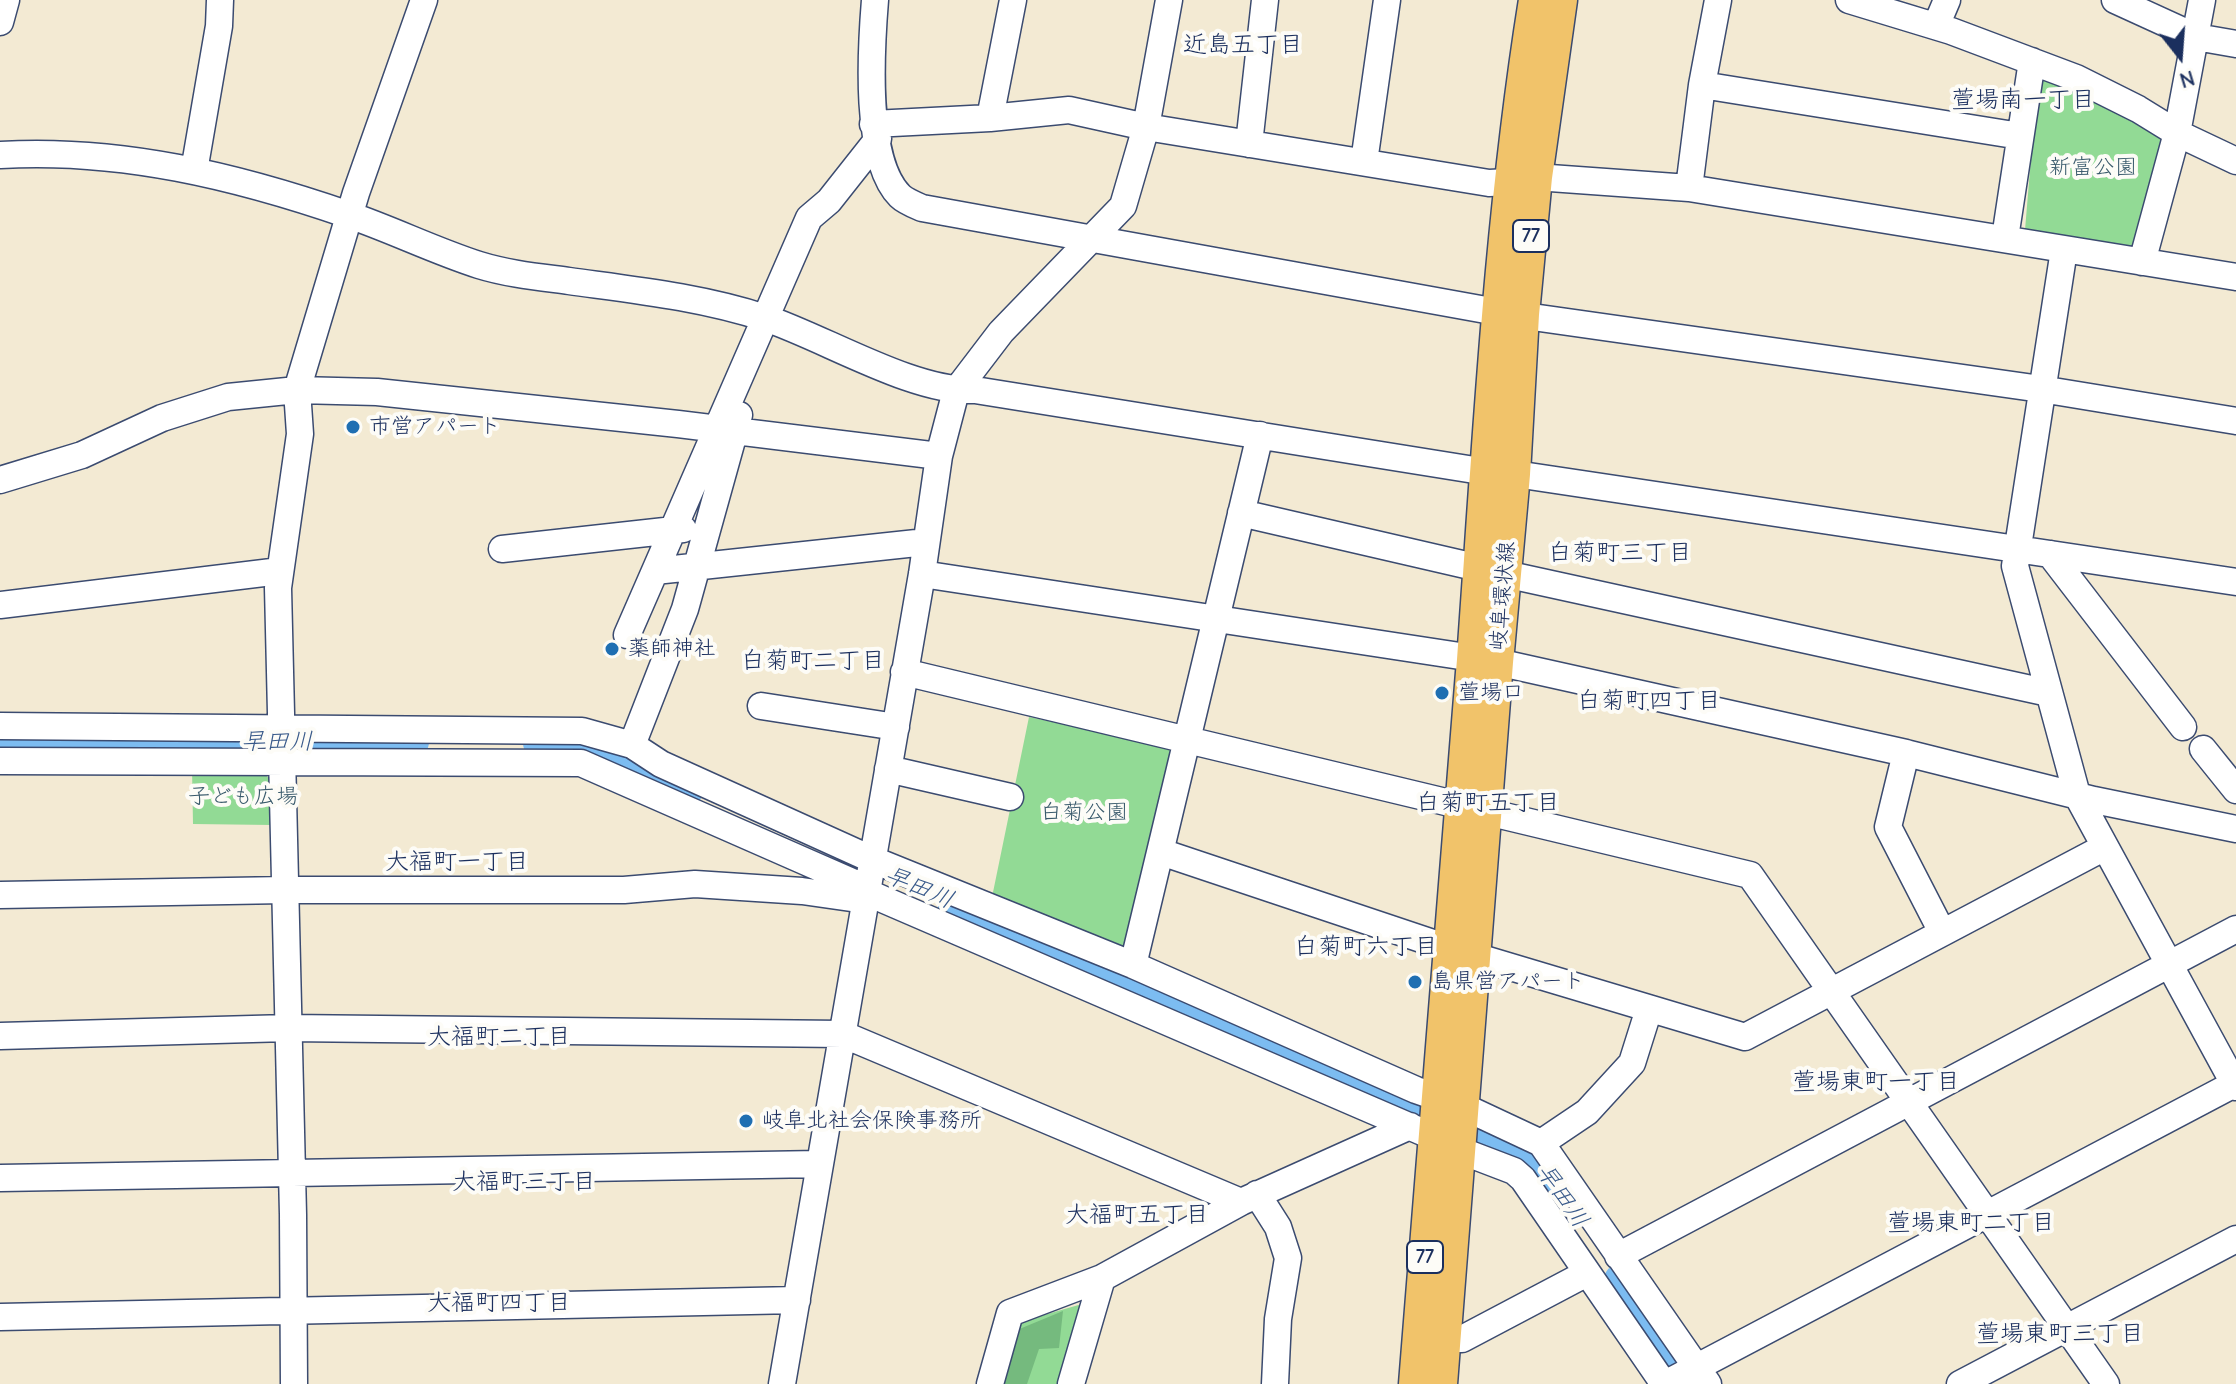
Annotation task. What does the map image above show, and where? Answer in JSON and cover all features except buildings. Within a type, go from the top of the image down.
[{"type":"main road","name":"岐阜環状線","points":[[1415,1384],[1474,809],[1535,0]]},
{"type":"main road","name":"岐阜環状線","points":[[1523,180],[1561,0]]},
{"type":"main road","name":"岐阜環状線","points":[[1441,1384],[1445,1339],[1444,1122]]},
{"type":"street","points":[[0,22],[6,0]]},
{"type":"street","points":[[194,171],[219,26],[220,0]]},
{"type":"street","points":[[294,1384],[279,580],[300,434],[297,390],[356,193],[424,0]]},
{"type":"street","points":[[875,0],[872,33],[876,131],[885,172],[901,197],[922,208],[1510,313],[2041,389],[2236,421]]},
{"type":"street","points":[[990,118],[1013,0]]},
{"type":"street","points":[[782,1384],[922,574],[939,456],[956,391],[1001,332],[1123,206],[1146,127],[1169,0]]},
{"type":"street","points":[[1249,144],[1265,0]]},
{"type":"street","points":[[1364,162],[1387,0]]},
{"type":"street","points":[[1689,188],[1702,85],[1718,0]]},
{"type":"street","points":[[1849,0],[1936,26],[2076,78],[2236,161]]},
{"type":"street","points":[[1936,26],[1947,0]]},
{"type":"street","points":[[2115,0],[2196,37],[2236,44]]},
{"type":"street","points":[[2142,262],[2177,133],[2202,0]]},
{"type":"street","points":[[2005,238],[2032,61]]},
{"type":"street","points":[[1702,85],[2020,136]]},
{"type":"street","points":[[627,635],[672,530],[724,430],[809,218],[829,201],[876,131],[1069,110],[1146,127],[1489,183],[1523,180],[1689,188],[2236,277]]},
{"type":"street","points":[[0,155],[51,152],[91,155],[235,179],[351,216],[481,266],[529,276],[684,297],[770,320],[903,375],[956,391],[975,390],[1500,473],[2236,582]]},
{"type":"street","points":[[1682,1378],[1987,1213],[2235,1085],[2077,795],[2015,566],[2064,250]]},
{"type":"street","points":[[0,480],[82,455],[162,418],[228,397],[297,390],[377,392],[939,456]]},
{"type":"street","points":[[632,745],[685,609],[707,526],[724,430]]},
{"type":"street","points":[[1133,965],[1260,435]]},
{"type":"street","points":[[1241,513],[2049,693]]},
{"type":"street","points":[[502,549],[707,526]]},
{"type":"street","points":[[655,571],[926,542]]},
{"type":"street","points":[[2050,554],[2183,727]]},
{"type":"street","points":[[922,574],[1485,660],[2236,829]]},
{"type":"street","points":[[0,605],[279,580]]},
{"type":"street","points":[[904,672],[1750,875],[2106,1384]]},
{"type":"street","points":[[761,706],[896,727]]},
{"type":"street","points":[[0,726],[582,731],[632,745],[868,879],[1444,1122],[1541,1143],[1618,1256],[1682,1378]]},
{"type":"street","points":[[2203,749],[2236,790]]},
{"type":"street","points":[[1906,753],[1888,827],[1942,932]]},
{"type":"street","points":[[0,761],[281,758],[581,763],[852,882],[868,879]]},
{"type":"street","points":[[888,769],[1010,797]]},
{"type":"street","points":[[1161,852],[1461,952],[1745,1037],[2105,847]]},
{"type":"street","points":[[0,895],[285,890],[624,890],[695,884],[802,891],[868,879],[1133,965],[1416,1090],[1444,1122],[1523,1179],[1587,1273],[1682,1378]]},
{"type":"street","points":[[1618,1256],[2236,929]]},
{"type":"street","points":[[1541,1143],[1587,1112],[1632,1063],[1649,1009]]},
{"type":"street","points":[[0,1036],[288,1028],[842,1034],[1249,1198],[1278,1227],[1288,1258],[1278,1319],[1275,1384]]},
{"type":"street","points":[[990,1384],[1010,1313],[1102,1278],[1249,1198],[1444,1122]]},
{"type":"street","points":[[0,1178],[819,1164]]},
{"type":"street","points":[[1960,1384],[2236,1239]]},
{"type":"street","points":[[1445,1339],[1462,1339],[1587,1273]]},
{"type":"street","points":[[1071,1384],[1102,1278]]},
{"type":"street","points":[[0,1317],[797,1300]]},
{"type":"green space","name":"新富公園","points":[[2038,74],[2163,133],[2164,146],[2136,248],[2025,230]]},
{"type":"green space","name":"白菊公園","points":[[1029,717],[1175,748],[1124,956],[991,902]]},
{"type":"green space","name":"子ども広場","points":[[192,767],[260,770],[272,781],[272,825],[193,824]]},
{"type":"green space","points":[[1089,1302],[1069,1384],[989,1384],[1009,1325]]},
{"type":"green space","points":[[1063,1311],[1059,1348],[1039,1349],[1027,1384],[991,1384],[1017,1330]]},
{"type":"waterway","name":"早田川","points":[[0,741],[413,742]]},
{"type":"waterway","name":"早田川","points":[[539,743],[579,744],[599,750],[688,789]]},
{"type":"waterway","name":"早田川","points":[[954,906],[1381,1091],[1533,1153],[1555,1186]]},
{"type":"waterway","name":"早田川","points":[[1620,1280],[1692,1384]]},
{"type":"place","name":"市営アパート","points":[[353,427]]},
{"type":"place","name":"薬師神社","points":[[612,649]]},
{"type":"place","name":"萱場口","points":[[1442,693]]},
{"type":"place","name":"島県営アパート","points":[[1415,982]]},
{"type":"place","name":"岐阜北社会保険事務所","points":[[746,1121]]},
{"type":"district","name":"近島五丁目","points":[[1243,45]]},
{"type":"district","name":"萱場南一丁目","points":[[2023,100]]},
{"type":"district","name":"白菊町三丁目","points":[[1620,553]]},
{"type":"district","name":"白菊町二丁目","points":[[813,661]]},
{"type":"district","name":"白菊町四丁目","points":[[1649,701]]},
{"type":"district","name":"白菊町五丁目","points":[[1488,803]]},
{"type":"district","name":"大福町一丁目","points":[[457,862]]},
{"type":"district","name":"白菊町六丁目","points":[[1366,947]]},
{"type":"district","name":"大福町二丁目","points":[[499,1037]]},
{"type":"district","name":"萱場東町一丁目","points":[[1876,1082]]},
{"type":"district","name":"大福町三丁目","points":[[524,1182]]},
{"type":"district","name":"大福町五丁目","points":[[1137,1215]]},
{"type":"district","name":"萱場東町二丁目","points":[[1971,1223]]},
{"type":"district","name":"大福町四丁目","points":[[499,1303]]},
{"type":"district","name":"萱場東町三丁目","points":[[2060,1334]]}]
